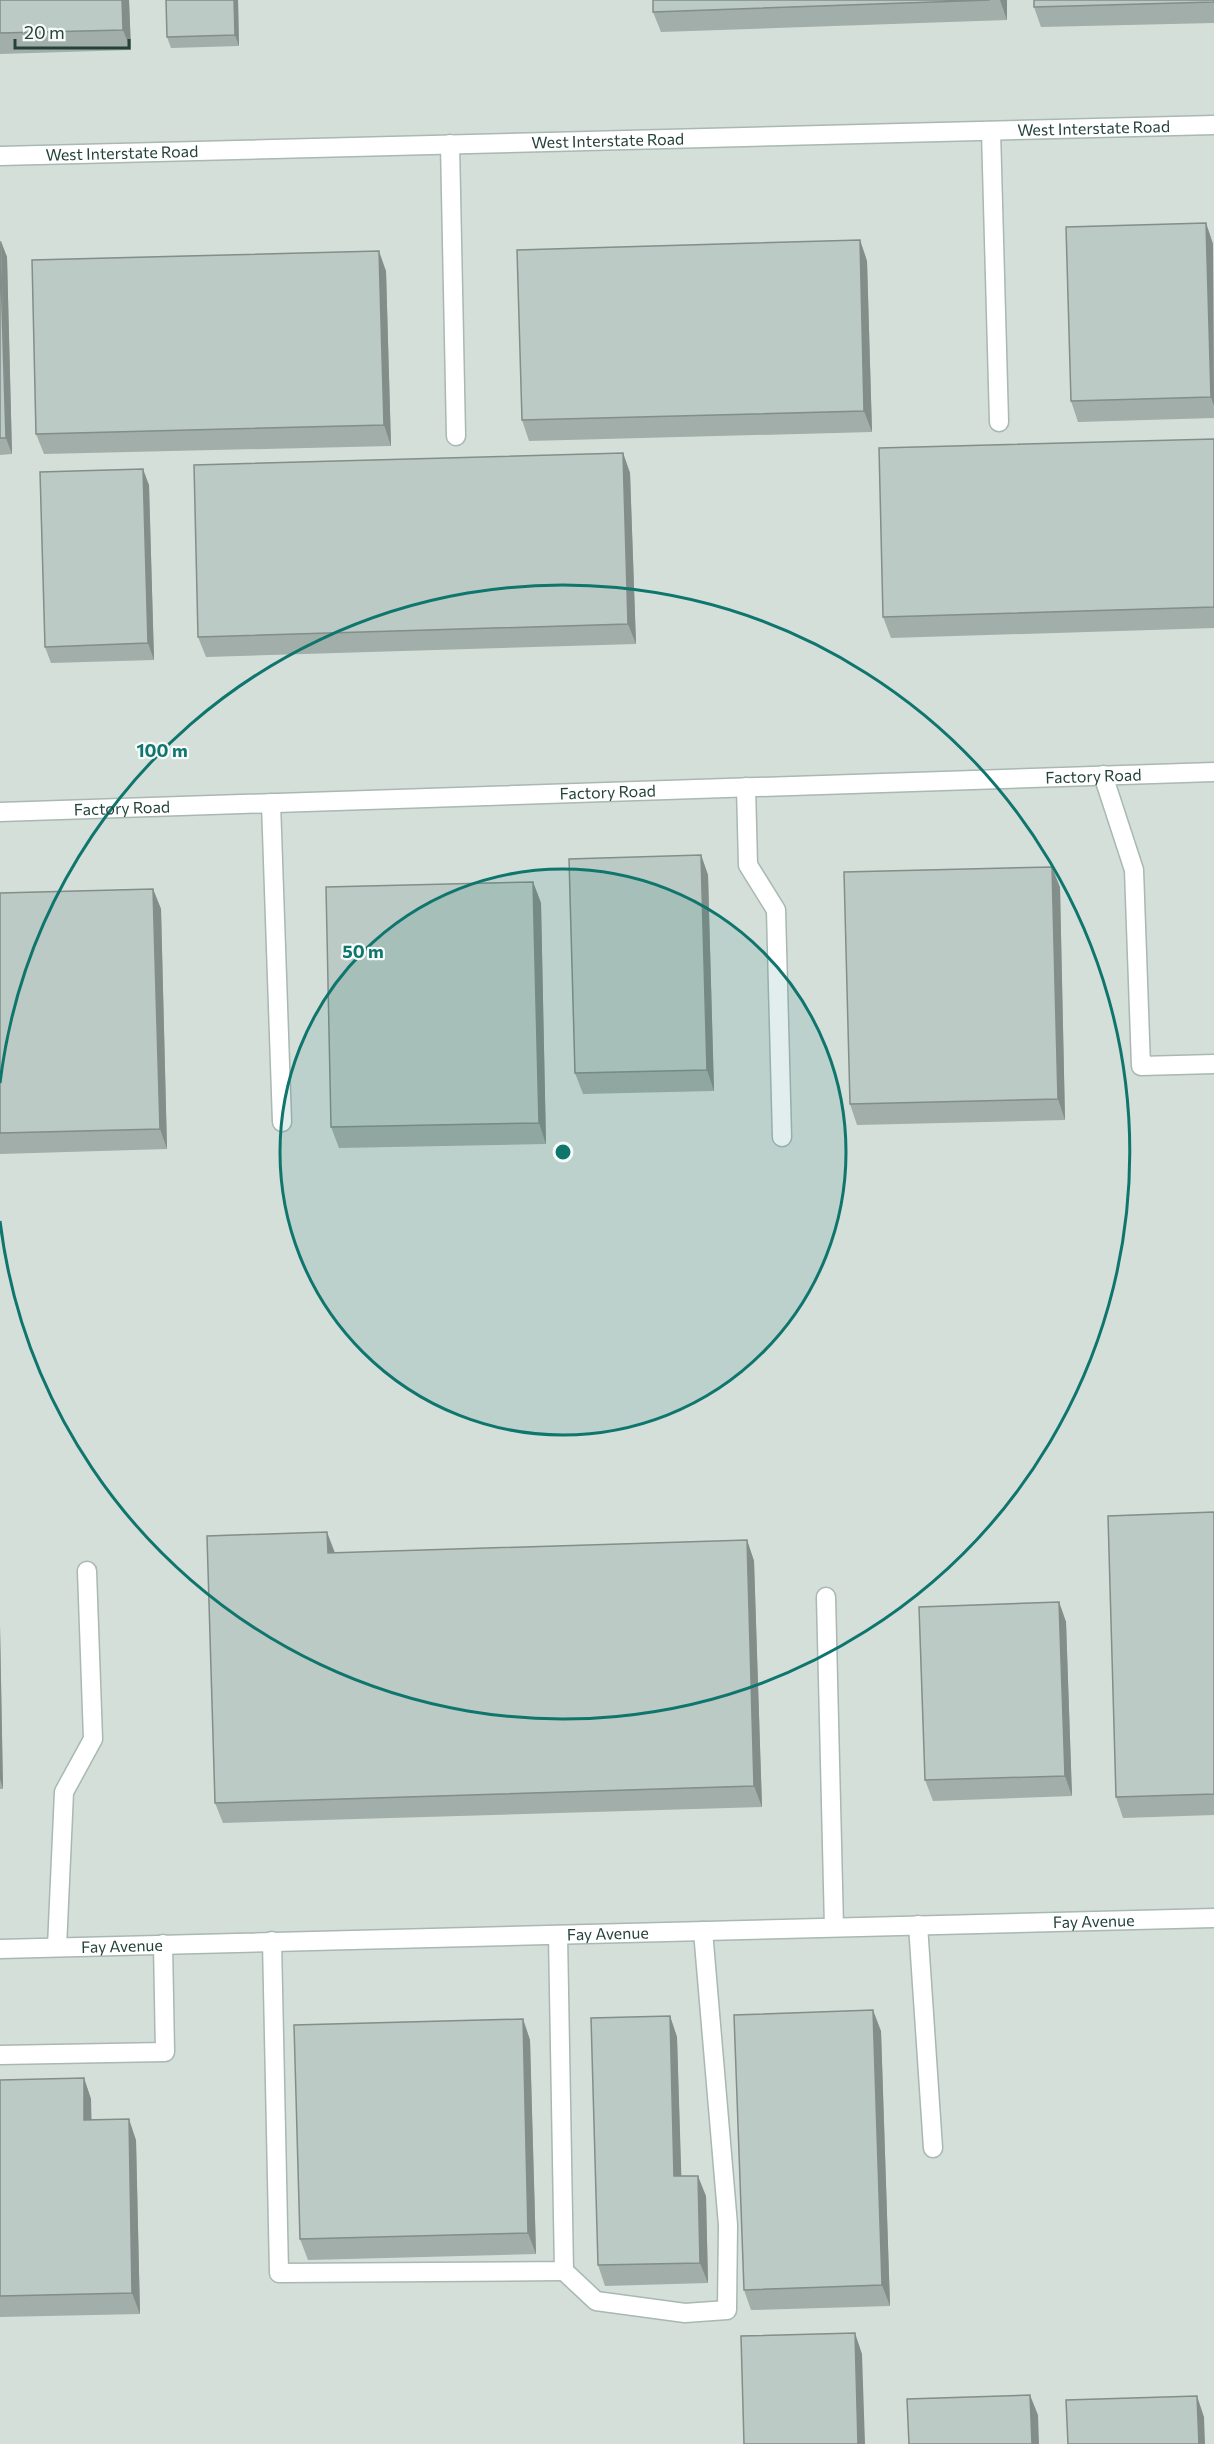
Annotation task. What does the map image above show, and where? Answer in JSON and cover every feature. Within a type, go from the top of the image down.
[{"type":"street","name":"West Interstate Road","points":[[0,156],[1214,125]]},
{"type":"street","points":[[991,131],[999,422]]},
{"type":"street","points":[[450,144],[456,436]]},
{"type":"street","name":"Factory Road","points":[[0,812],[1214,772]]},
{"type":"street","points":[[1103,775],[1134,870],[1141,1066],[1214,1064]]},
{"type":"street","points":[[746,787],[748,865],[776,910],[782,1137]]},
{"type":"street","points":[[271,803],[282,1122]]},
{"type":"street","points":[[57,1947],[64,1792],[93,1740],[87,1571]]},
{"type":"street","points":[[826,1597],[834,1927]]},
{"type":"street","name":"Fay Avenue","points":[[0,1949],[1214,1918]]},
{"type":"street","points":[[918,1925],[933,2148]]},
{"type":"street","points":[[272,1941],[279,2273],[564,2271],[596,2301],[685,2313],[727,2310],[728,2225],[703,1931]]},
{"type":"street","points":[[558,1935],[564,2271]]},
{"type":"street","points":[[0,2055],[165,2052],[163,1944]]},
{"type":"shaded area","points":[[0,0],[1214,0],[1214,2444],[0,2444]]},
{"type":"building","points":[[0,0],[122,0],[123,30],[0,33]]},
{"type":"building","points":[[166,0],[234,0],[235,35],[167,37]]},
{"type":"building","points":[[653,0],[990,0],[653,12]]},
{"type":"building","points":[[1034,0],[1214,0],[1214,2],[1034,7]]},
{"type":"building","points":[[1206,223],[1211,397],[1071,401],[1066,227]]},
{"type":"building","points":[[860,240],[864,411],[522,420],[517,250]]},
{"type":"building","points":[[0,241],[6,438],[0,438]]},
{"type":"building","points":[[379,251],[384,425],[36,434],[32,260]]},
{"type":"building","points":[[1214,439],[1214,607],[883,617],[879,448]]},
{"type":"building","points":[[623,453],[628,624],[198,637],[194,465]]},
{"type":"building","points":[[143,469],[148,643],[45,647],[40,472]]},
{"type":"building","points":[[701,855],[707,1070],[575,1073],[569,859]]},
{"type":"building","points":[[1052,867],[1058,1099],[850,1104],[844,872]]},
{"type":"building","points":[[533,882],[539,1123],[331,1127],[326,887]]},
{"type":"building","points":[[153,889],[160,1129],[0,1133],[0,893]]},
{"type":"building","points":[[1214,1512],[1214,1794],[1116,1797],[1108,1516]]},
{"type":"building","points":[[327,1532],[328,1553],[747,1540],[754,1786],[215,1803],[207,1536]]},
{"type":"building","points":[[1059,1602],[1065,1776],[925,1780],[919,1607]]},
{"type":"building","points":[[873,2010],[882,2285],[744,2290],[734,2015]]},
{"type":"building","points":[[670,2016],[674,2176],[698,2176],[700,2263],[598,2265],[591,2018]]},
{"type":"building","points":[[523,2019],[528,2233],[300,2239],[294,2025]]},
{"type":"building","points":[[84,2078],[84,2120],[129,2119],[132,2293],[0,2296],[0,2080]]},
{"type":"building","points":[[855,2333],[858,2444],[744,2444],[741,2336]]},
{"type":"building","points":[[1030,2395],[1032,2444],[909,2444],[907,2399]]},
{"type":"building","points":[[1197,2396],[1199,2444],[1068,2444],[1066,2400]]}]
